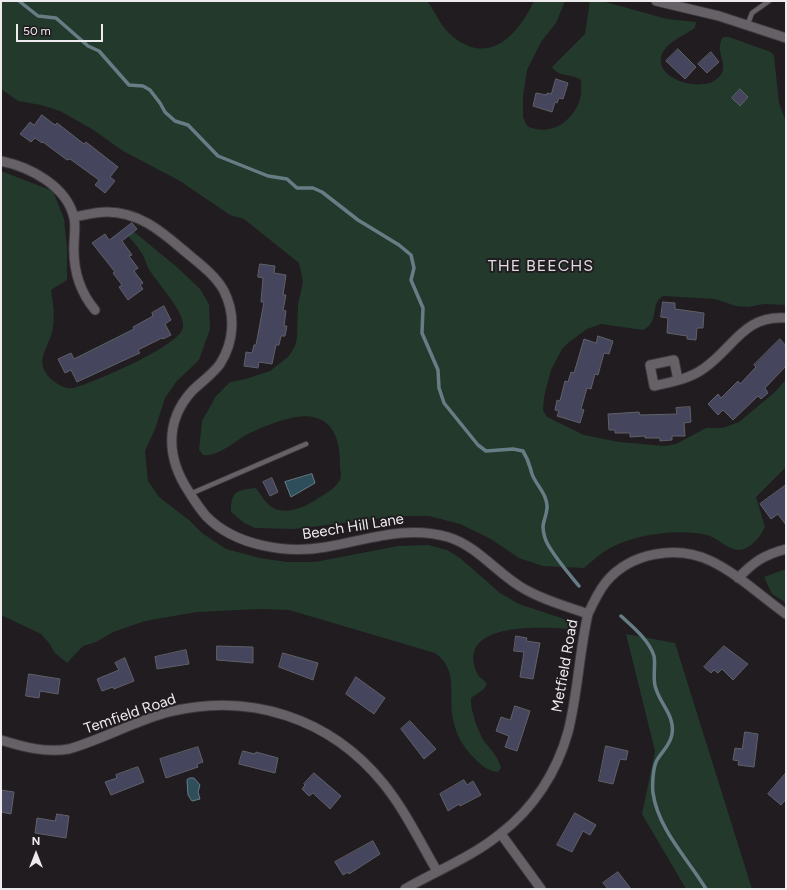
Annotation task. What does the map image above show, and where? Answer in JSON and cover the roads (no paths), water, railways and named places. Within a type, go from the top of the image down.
[{"type":"street","points":[[656,1],[719,16],[786,38]]},
{"type":"street","points":[[1,161],[15,164],[34,172],[52,184],[66,201],[74,217],[74,264],[76,273],[80,288],[95,310]]},
{"type":"street","name":"Beech Hill Lane","points":[[74,217],[107,212],[140,218],[159,229],[211,275],[224,290],[231,310],[232,330],[229,348],[218,366],[192,391],[181,405],[175,420],[172,438],[172,456],[178,475],[207,516],[223,529],[242,539],[270,547],[297,550],[324,547],[408,531],[430,532],[451,538],[474,550],[521,587],[543,599],[588,614]]},
{"type":"street","points":[[678,380],[702,370],[714,361],[748,326],[760,320],[773,317],[786,318]]},
{"type":"street","points":[[738,578],[755,561],[769,554],[786,549]]},
{"type":"street","name":"Metfield Road","points":[[405,889],[484,846],[501,834],[529,805],[550,777],[557,763],[571,716],[588,614],[596,597],[606,582],[620,569],[638,559],[659,553],[678,552],[697,555],[713,562],[738,578],[786,614]]},
{"type":"street","name":"Temfield Road","points":[[1,740],[42,751],[62,751],[167,713],[212,705],[246,706],[286,715],[326,734],[346,747],[366,764],[399,804],[436,871]]},
{"type":"street","points":[[501,834],[541,889]]},
{"type":"lane","points":[[747,26],[752,13],[769,1]]},
{"type":"lane","points":[[190,494],[306,444]]},
{"type":"water","points":[[312,474],[315,483],[291,497],[285,482]]},
{"type":"water","points":[[194,778],[200,785],[198,792],[200,799],[192,801],[188,795],[187,780]]},
{"type":"waterway","points":[[19,1],[38,16],[56,18],[88,46],[99,51],[129,85],[143,86],[150,90],[165,112],[175,121],[188,125],[218,156],[268,176],[287,179],[297,188],[313,188],[322,192],[358,220],[399,245],[411,255],[414,268],[411,280],[423,308],[422,333],[438,370],[439,388],[444,403],[478,445],[486,451],[513,449],[523,451],[528,460],[532,474],[546,499],[547,508],[543,528],[547,543],[555,556],[579,586]]},
{"type":"waterway","points":[[621,616],[640,634],[652,650],[654,656],[655,685],[658,695],[670,716],[672,728],[671,738],[668,745],[657,760],[654,771],[653,793],[656,806],[667,831],[706,889]]},
{"type":"district","name":"THE BEECHS","points":[[541,266]]}]
